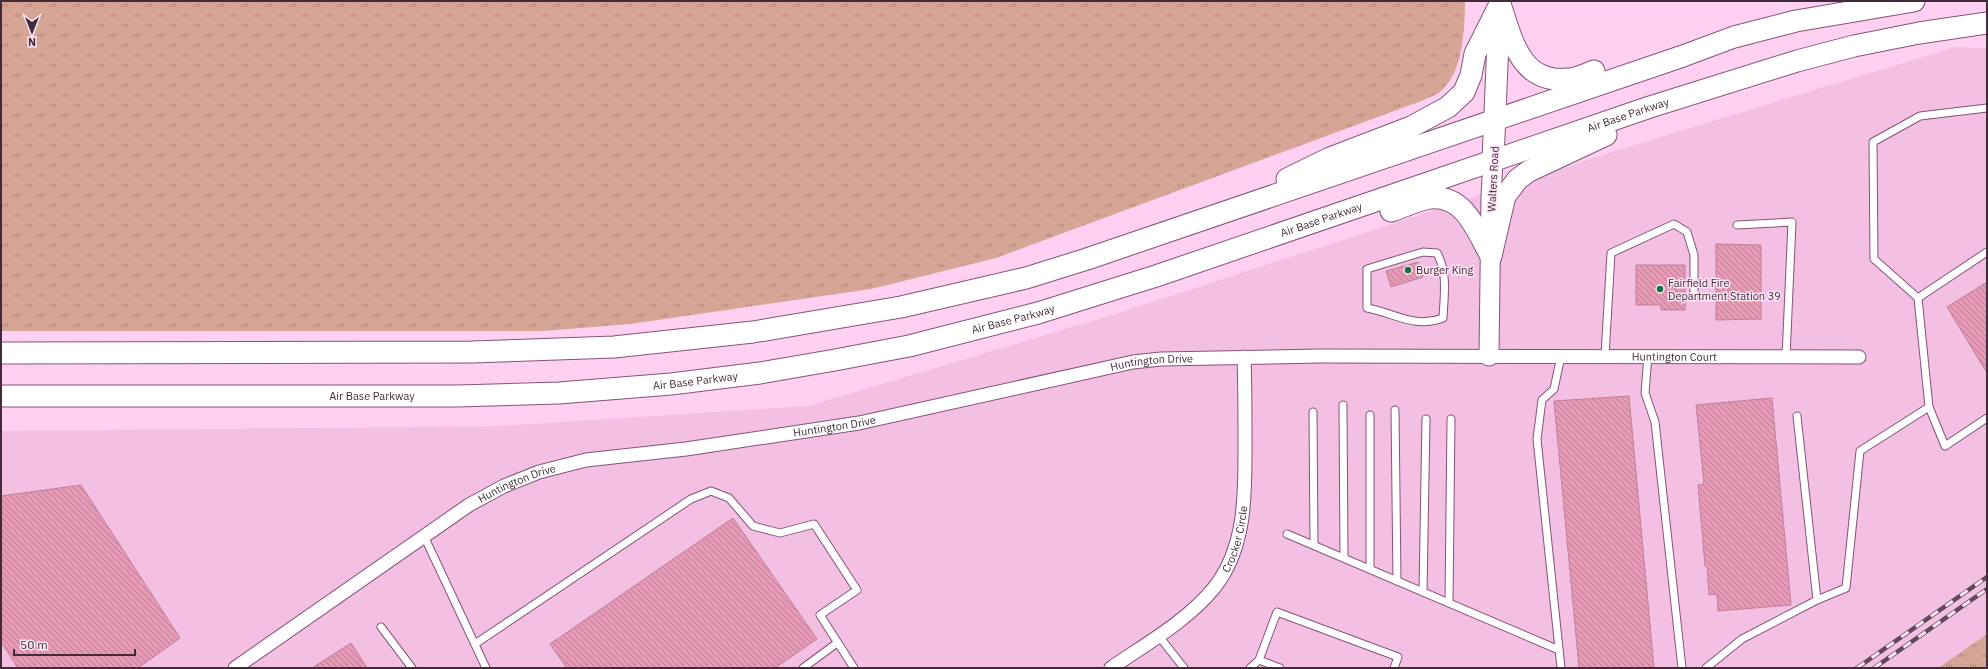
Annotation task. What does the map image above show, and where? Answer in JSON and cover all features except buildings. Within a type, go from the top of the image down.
[{"type":"main road","points":[[1,352],[472,352],[614,347],[674,342],[818,322],[901,307],[1026,278],[1195,223],[1734,37],[1796,21],[1914,1]]},
{"type":"main road","points":[[1500,2],[1517,52],[1529,69],[1551,79],[1569,79],[1690,39],[1734,37]]},
{"type":"main road","points":[[1195,223],[1330,158],[1411,127],[1448,107],[1464,92],[1471,75],[1475,54],[1500,2]]},
{"type":"main road","name":"Walters Road","points":[[1493,161],[1500,2]]},
{"type":"main road","name":"Air Base Parkway","points":[[1,396],[457,396],[559,393],[671,384],[760,373],[909,346],[1038,313],[1219,254],[1754,73],[1854,46],[1919,33],[1987,23]]},
{"type":"main road","points":[[1491,256],[1505,196],[1518,179],[1529,171],[1612,132],[1650,107]]},
{"type":"main road","points":[[1219,254],[1324,233],[1430,198],[1440,198],[1452,201],[1464,209],[1491,256]]},
{"type":"street","name":"Walters Road","points":[[1490,356],[1493,161]]},
{"type":"street","name":"Huntington Court","points":[[1490,356],[1859,357]]},
{"type":"street","name":"Huntington Drive","points":[[240,667],[469,505],[504,486],[538,472],[586,460],[686,449],[859,423],[1133,362],[1161,359],[1244,357],[1490,356]]},
{"type":"street","name":"Crocker Circle","points":[[1111,668],[1192,610],[1214,587],[1230,559],[1240,530],[1245,497],[1244,357]]},
{"type":"lane","points":[[1987,108],[1920,116],[1873,142],[1874,260],[1918,298],[1929,407],[1945,446],[1987,418]]},
{"type":"lane","points":[[1737,224],[1792,222],[1786,357]]},
{"type":"lane","points":[[1605,356],[1611,253],[1674,224],[1687,232],[1694,255],[1694,295]]},
{"type":"lane","points":[[1423,252],[1437,253],[1443,264],[1443,318],[1432,322],[1414,323],[1368,308],[1367,269],[1423,252]]},
{"type":"lane","points":[[1918,298],[1987,252]]},
{"type":"lane","points":[[1561,356],[1554,389],[1542,400],[1537,439],[1561,668]]},
{"type":"lane","points":[[1648,356],[1645,393],[1655,422],[1682,668]]},
{"type":"lane","points":[[1343,405],[1344,558]]},
{"type":"lane","points":[[1706,668],[1742,639],[1817,600],[1846,588],[1860,451],[1929,407]]},
{"type":"lane","points":[[1395,410],[1397,581]]},
{"type":"lane","points":[[1314,412],[1314,545]]},
{"type":"lane","points":[[1370,415],[1370,569]]},
{"type":"lane","points":[[1797,416],[1817,600]]},
{"type":"lane","points":[[1423,592],[1426,419]]},
{"type":"lane","points":[[1449,603],[1450,419]]},
{"type":"lane","points":[[475,644],[691,499],[711,491],[729,498],[753,526],[780,533],[814,524],[857,590],[820,615],[854,668]]},
{"type":"lane","points":[[1287,534],[1559,650]]},
{"type":"lane","points":[[424,536],[486,668]]},
{"type":"lane","points":[[1250,668],[1259,660],[1277,612],[1398,657],[1394,668]]},
{"type":"lane","points":[[381,627],[412,668]]},
{"type":"lane","points":[[1158,635],[1184,668]]},
{"type":"lane","points":[[803,668],[837,643]]},
{"type":"lane","points":[[1259,660],[1280,668]]},
{"type":"shaded area","points":[[1955,47],[1987,48],[1987,634],[1938,668],[1,668],[1,431],[499,426],[808,406],[1112,315],[1631,146]]},
{"type":"green space","points":[[1,1],[1465,1],[1462,48],[1455,71],[1450,81],[1441,91],[1424,100],[996,258],[871,289],[630,324],[544,331],[1,331]]},
{"type":"green space","points":[[1987,634],[1987,668],[1938,668]]},
{"type":"railway","points":[[1857,668],[1987,577]]},
{"type":"railway","points":[[1874,668],[1987,589]]},
{"type":"place","name":"Burger King","points":[[1408,270]]},
{"type":"place","name":"Fairfield Fire Department Station 39","points":[[1660,289]]}]
